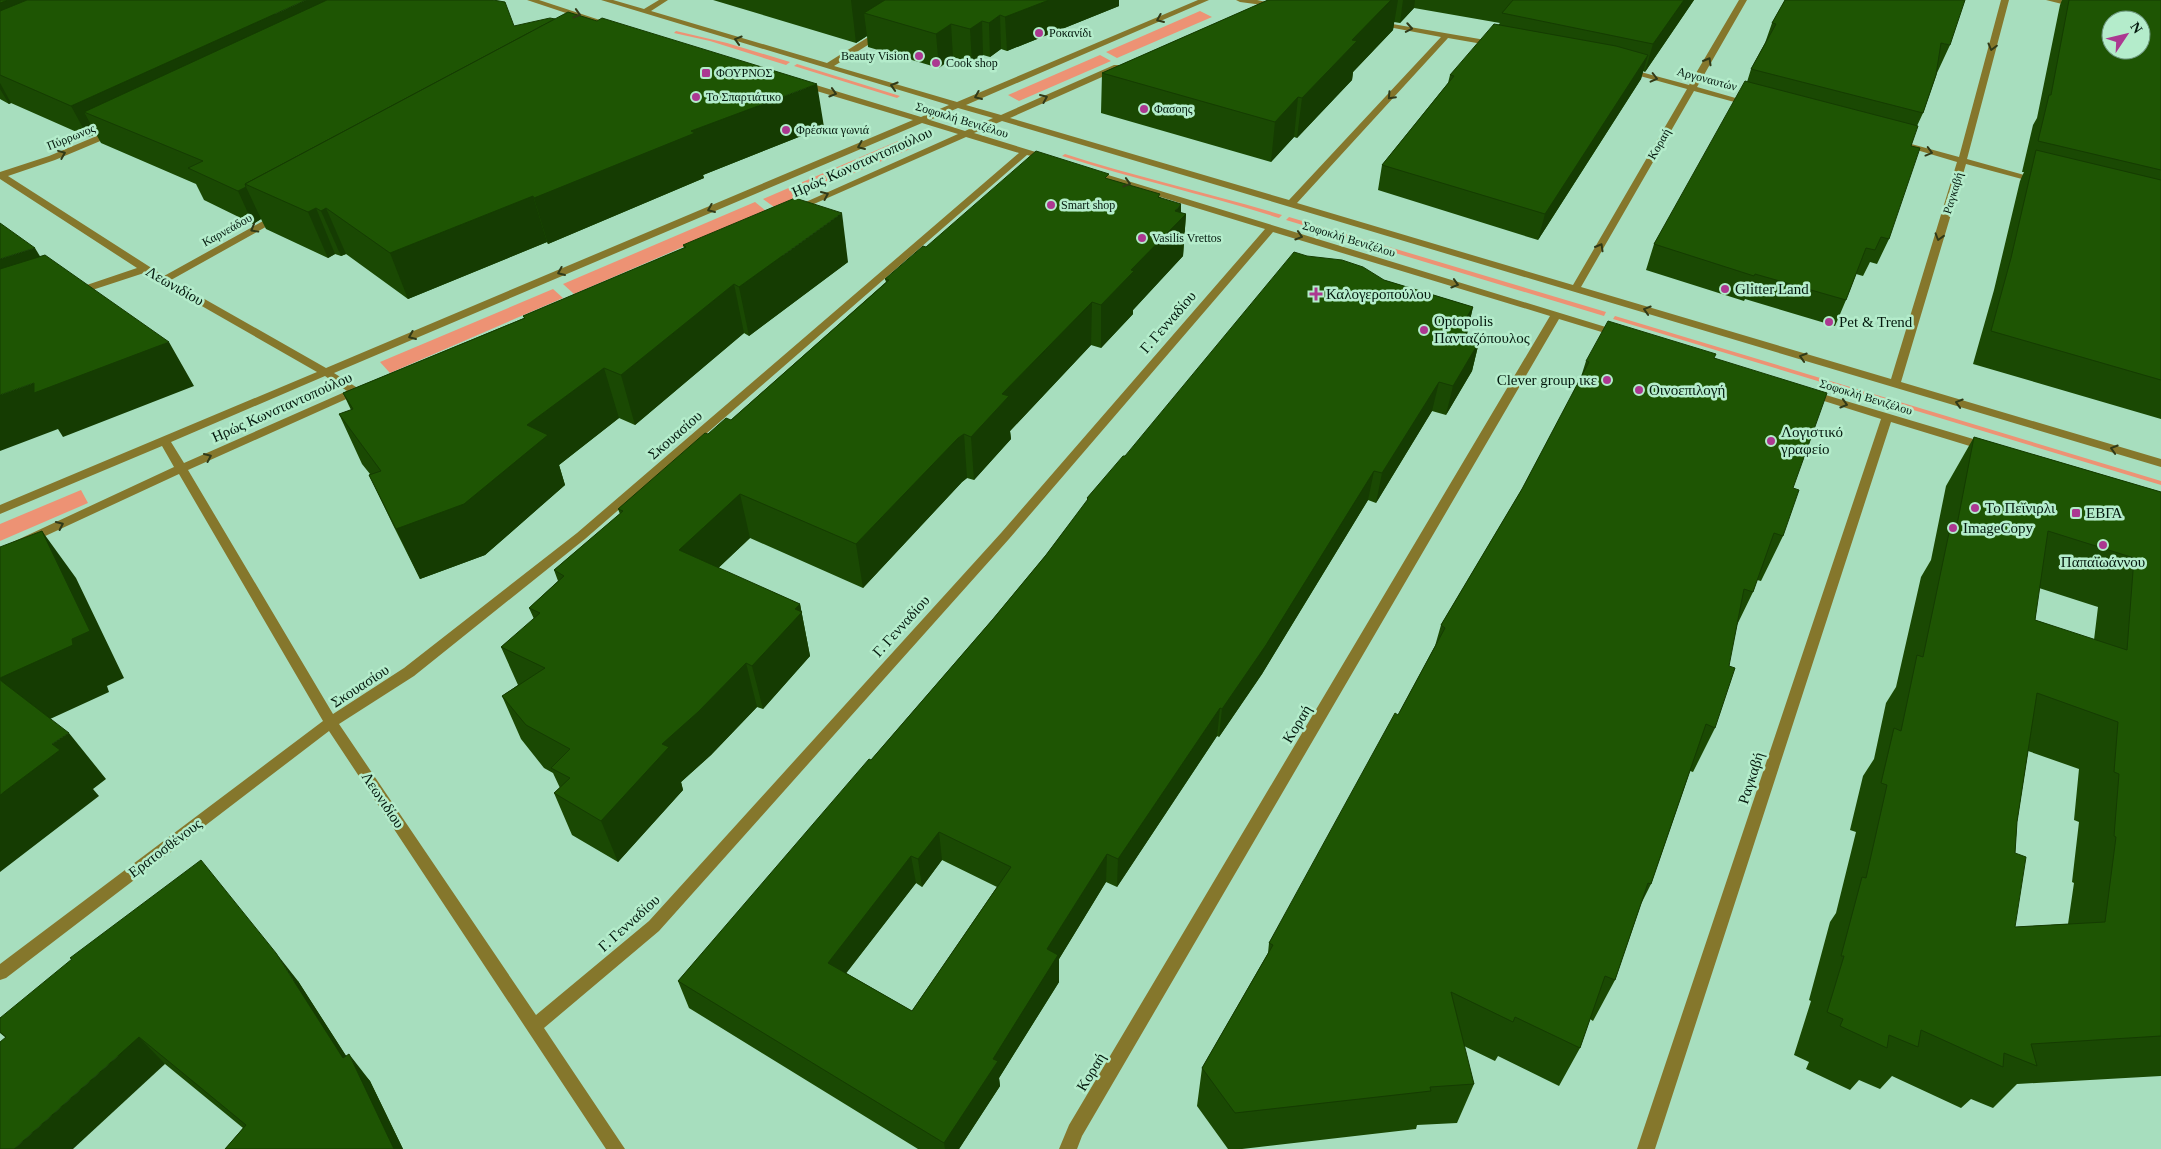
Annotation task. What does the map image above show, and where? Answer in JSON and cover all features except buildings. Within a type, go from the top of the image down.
[{"type":"street","points":[[530,0],[618,29]]},
{"type":"street","name":"Σοφοκλή Βενιζέλου","points":[[605,0],[2161,463]]},
{"type":"street","points":[[644,12],[664,0]]},
{"type":"street","name":"Ηρώς Κωνσταντοπούλου","points":[[0,510],[1205,0]]},
{"type":"street","points":[[1240,0],[1265,1],[1291,8]]},
{"type":"street","name":"Κοραή","points":[[1575,289],[1743,0]]},
{"type":"street","name":"Ραγκαβή","points":[[1895,384],[1962,161],[2005,0]]},
{"type":"street","points":[[2050,0],[2087,8]]},
{"type":"street","points":[[1244,11],[1265,1]]},
{"type":"street","points":[[1369,21],[1505,46]]},
{"type":"street","points":[[828,66],[885,31]]},
{"type":"street","points":[[1291,204],[1447,35]]},
{"type":"street","name":"Ηρώς Κωνσταντοπούλου","points":[[786,212],[1128,62]]},
{"type":"street","name":"Αργοναυτών","points":[[1620,70],[1692,87],[1755,105]]},
{"type":"street","name":"Σοφοκλή Βενιζέλου","points":[[793,81],[1063,164]]},
{"type":"street","name":"Πύρρωνος","points":[[0,176],[52,158],[121,128]]},
{"type":"street","points":[[1896,143],[2048,183]]},
{"type":"street","name":"Σκουασίου","points":[[331,722],[409,672],[581,536],[1025,152]]},
{"type":"street","name":"Σοφοκλή Βενιζέλου","points":[[1082,170],[1632,338]]},
{"type":"street","name":"Λεωνιδίου","points":[[0,176],[146,270],[326,372],[355,391]]},
{"type":"street","name":"Καρνεάδου","points":[[163,280],[283,213]]},
{"type":"street","name":"Γ. Γενναδίου","points":[[534,1026],[654,926],[1004,536],[1271,228]]},
{"type":"street","points":[[64,296],[146,270]]},
{"type":"street","name":"Κοραή","points":[[1068,1149],[1075,1131],[1556,315]]},
{"type":"street","name":"Ηρώς Κωνσταντοπούλου","points":[[0,553],[180,469],[373,384]]},
{"type":"street","name":"Σοφοκλή Βενιζέλου","points":[[1802,391],[1997,451]]},
{"type":"street","name":"Ραγκαβή","points":[[1646,1149],[1887,417]]},
{"type":"street","name":"Λεωνιδίου","points":[[165,441],[331,722],[616,1149]]},
{"type":"street","name":"Ερατοσθένους","points":[[0,973],[331,722]]},
{"type":"shaded area","points":[[1200,11],[1212,17],[1117,58],[1106,52]]},
{"type":"shaded area","points":[[676,31],[727,43],[790,62],[786,65],[710,41],[674,33]]},
{"type":"shaded area","points":[[1100,55],[1111,61],[1019,101],[1008,95]]},
{"type":"shaded area","points":[[797,64],[900,96],[897,98],[794,66]]},
{"type":"shaded area","points":[[898,141],[910,149],[774,207],[763,199]]},
{"type":"shaded area","points":[[1065,154],[1282,215],[1279,218],[1062,156]]},
{"type":"shaded area","points":[[755,202],[766,211],[574,294],[563,284]]},
{"type":"shaded area","points":[[1289,217],[1606,312],[1604,316],[1286,220]]},
{"type":"shaded area","points":[[553,289],[563,298],[390,373],[380,362]]},
{"type":"shaded area","points":[[1615,316],[2161,481],[2161,485],[1613,319]]},
{"type":"shaded area","points":[[81,490],[88,503],[0,541],[0,524]]},
{"type":"place","name":"Ροκανίδι","points":[[1039,33]]},
{"type":"place","name":"Beauty Vision","points":[[919,56]]},
{"type":"place","name":"Cook shop","points":[[936,63]]},
{"type":"place","name":"ΦΟΥΡΝΟΣ","points":[[706,73]]},
{"type":"place","name":"Το Σπαρτιάτικο","points":[[696,97]]},
{"type":"place","name":"Φασοης","points":[[1144,109]]},
{"type":"place","name":"Φρέσκια γωνιά","points":[[786,130]]},
{"type":"place","name":"Smart shop","points":[[1051,205]]},
{"type":"place","name":"Vasilis Vrettos","points":[[1142,238]]},
{"type":"place","name":"Glitter Land","points":[[1725,289]]},
{"type":"place","name":"Καλογεροπούλου","points":[[1316,294]]},
{"type":"place","name":"Pet & Trend","points":[[1829,322]]},
{"type":"place","name":"Optopolis Πανταζόπουλος","points":[[1424,330]]},
{"type":"place","name":"Clever group ικε","points":[[1607,380]]},
{"type":"place","name":"Οινοεπιλογή","points":[[1639,390]]},
{"type":"place","name":"Λογιστικό γραφείο","points":[[1771,441]]},
{"type":"place","name":"Το Πεϊνιρλι","points":[[1975,508]]},
{"type":"place","name":"ΕΒΓΑ","points":[[2076,513]]},
{"type":"place","name":"ImageCopy","points":[[1953,528]]},
{"type":"place","name":"Παπαϊωάννου","points":[[2103,545]]}]
